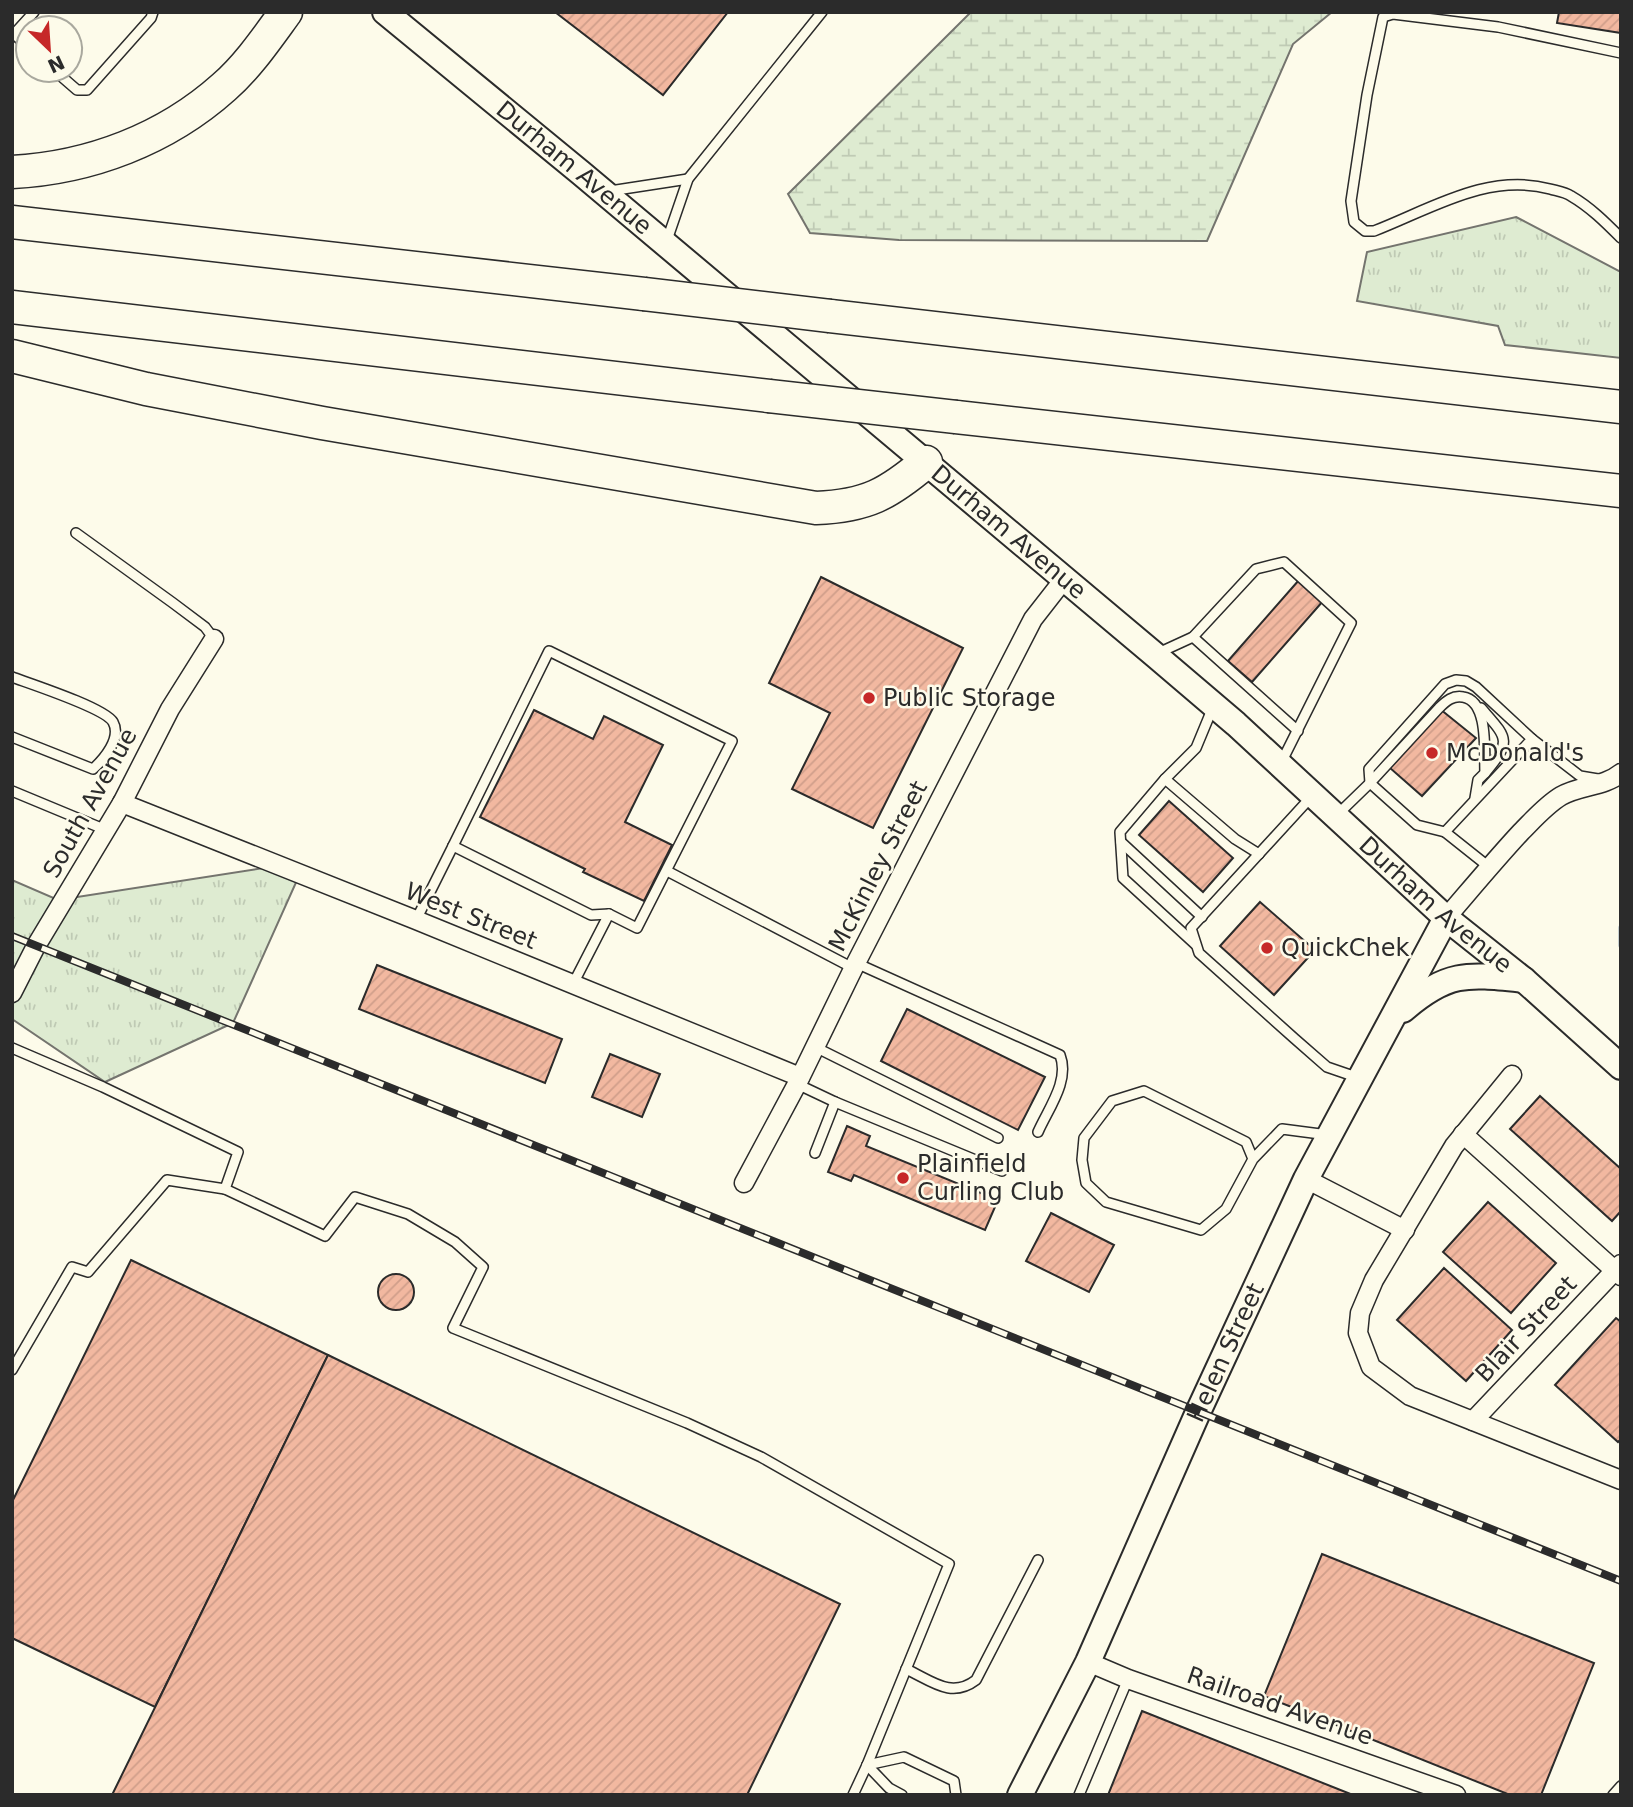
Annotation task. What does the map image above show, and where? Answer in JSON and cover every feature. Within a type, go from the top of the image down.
[{"type":"highway","points":[[257,51],[267,12]]},
{"type":"highway","points":[[12,172],[71,164],[117,151],[156,135],[184,119],[225,87],[257,51],[286,12]]},
{"type":"highway","points":[[12,222],[1621,407]]},
{"type":"highway","points":[[12,307],[769,396],[1621,491]]},
{"type":"highway","points":[[12,356],[146,389],[323,423],[816,508],[836,508],[878,496],[896,487],[926,462]]},
{"type":"main road","name":"Durham Avenue","points":[[385,12],[1155,654],[1446,918],[1524,981],[1621,1067]]},
{"type":"main road","points":[[415,12],[422,41]]},
{"type":"main road","name":"Helen Street","points":[[1020,1795],[1087,1662],[1306,1179],[1446,918]]},
{"type":"main road","points":[[1392,1019],[1425,990],[1458,978],[1473,976],[1524,981]]},
{"type":"street","name":"McKinley Street","points":[[744,1183],[1033,619],[1065,578]]},
{"type":"street","name":"South Avenue","points":[[12,993],[36,946],[122,803],[170,709],[214,639]]},
{"type":"street","points":[[1446,918],[1535,817],[1559,797],[1583,786],[1618,778]]},
{"type":"street","name":"West Street","points":[[122,803],[573,984],[798,1081]]},
{"type":"street","points":[[1512,1075],[1454,1146],[1374,1280],[1360,1313],[1358,1333],[1371,1367],[1410,1396],[1621,1480]]},
{"type":"street","name":"Blair Street","points":[[1463,1134],[1619,1270],[1473,1421]]},
{"type":"street","points":[[1306,1179],[1405,1230]]},
{"type":"street","name":"Railroad Avenue","points":[[1087,1662],[1128,1679],[1457,1795]]},
{"type":"lane","points":[[70,84],[77,90],[87,90],[153,12]]},
{"type":"lane","points":[[666,244],[688,179],[822,12]]},
{"type":"lane","points":[[1621,52],[1484,25],[1393,14],[1383,17],[1367,95],[1351,201],[1354,222],[1365,231],[1374,231],[1466,193],[1502,184],[1534,185],[1568,194],[1599,215],[1621,238]]},
{"type":"lane","points":[[603,192],[688,179]]},
{"type":"lane","points":[[76,533],[205,627],[214,639]]},
{"type":"lane","points":[[1155,654],[1193,637],[1256,569],[1284,562],[1351,623],[1280,765]]},
{"type":"lane","points":[[1193,637],[1298,731]]},
{"type":"lane","points":[[416,920],[550,651],[732,741],[637,928],[609,914],[591,915],[453,846]]},
{"type":"lane","points":[[12,677],[97,709],[112,719],[116,731],[107,752],[93,769],[12,737]]},
{"type":"lane","points":[[1489,867],[1445,832],[1417,825],[1370,783],[1369,769],[1375,761],[1446,684],[1456,680],[1466,681],[1476,687],[1532,739],[1580,776],[1618,778]]},
{"type":"lane","points":[[1336,816],[1446,701],[1457,696],[1475,702],[1498,726],[1503,737],[1502,751],[1478,780],[1475,800]]},
{"type":"lane","points":[[1475,702],[1482,718],[1485,773]]},
{"type":"lane","points":[[1195,944],[1123,878],[1120,832],[1196,748],[1214,705]]},
{"type":"lane","points":[[1445,832],[1532,739]]},
{"type":"lane","points":[[1166,779],[1235,839],[1259,854]]},
{"type":"lane","points":[[12,791],[106,830]]},
{"type":"lane","points":[[1313,795],[1191,929],[1199,953],[1327,1067],[1360,1079]]},
{"type":"lane","points":[[1121,842],[1202,917]]},
{"type":"lane","points":[[667,871],[855,965],[1060,1055],[1064,1065],[1063,1077],[1038,1132]]},
{"type":"lane","points":[[573,984],[609,914]]},
{"type":"lane","points":[[815,1047],[998,1138]]},
{"type":"lane","points":[[12,1048],[103,1087],[237,1152],[225,1189]]},
{"type":"lane","points":[[798,1081],[835,1102],[1002,1171]]},
{"type":"lane","points":[[1253,1159],[1246,1142],[1144,1091],[1112,1101],[1084,1138],[1082,1160],[1086,1183],[1106,1202],[1201,1230],[1226,1209],[1253,1159],[1282,1129],[1330,1135]]},
{"type":"lane","points":[[816,1153],[835,1102]]},
{"type":"lane","points":[[12,1370],[72,1267],[88,1272],[167,1180],[225,1189],[325,1236],[355,1197],[408,1214],[455,1242],[483,1267],[453,1328],[687,1423],[761,1457],[949,1564],[853,1795]]},
{"type":"lane","points":[[906,1670],[953,1690],[965,1688],[976,1680],[1038,1560]]},
{"type":"lane","points":[[1079,1795],[1128,1679]]},
{"type":"lane","points":[[867,1765],[904,1757],[954,1781],[956,1795]]},
{"type":"lane","points":[[867,1765],[889,1788],[902,1795]]},
{"type":"lane","points":[[1614,1795],[1621,1786]]},
{"type":"green space","points":[[971,12],[1332,12],[1293,44],[1207,241],[899,240],[810,233],[788,194]]},
{"type":"green space","points":[[1516,217],[1621,272],[1621,358],[1505,345],[1498,326],[1357,301],[1367,252]]},
{"type":"green space","points":[[270,867],[298,878],[233,1023],[105,1082],[12,1019],[12,880],[58,900]]},
{"type":"building","points":[[555,12],[728,12],[663,95]]},
{"type":"building","points":[[1559,12],[1621,12],[1621,33],[1557,23]]},
{"type":"building","name":"Public Storage","points":[[821,577],[963,648],[873,828],[792,789],[830,713],[769,683]]},
{"type":"building","points":[[1299,580],[1323,601],[1252,682],[1228,661]]},
{"type":"building","name":"McDonald's","points":[[1440,709],[1476,738],[1422,796],[1390,768]]},
{"type":"building","points":[[534,710],[593,739],[604,716],[663,745],[625,822],[672,845],[644,901],[480,817]]},
{"type":"building","points":[[1169,801],[1233,858],[1203,892],[1139,835]]},
{"type":"building","name":"QuickChek","points":[[1260,902],[1315,950],[1274,995],[1220,946]]},
{"type":"building","points":[[377,965],[562,1039],[545,1083],[359,1009]]},
{"type":"building","points":[[907,1009],[1045,1077],[1018,1130],[881,1061]]},
{"type":"building","points":[[610,1054],[660,1074],[642,1117],[592,1097]]},
{"type":"building","points":[[1540,1096],[1621,1169],[1621,1211],[1612,1221],[1510,1129]]},
{"type":"building","name":"Plainfield Curling Club","points":[[847,1126],[870,1136],[866,1146],[998,1200],[985,1230],[854,1175],[851,1181],[828,1172]]},
{"type":"building","points":[[1488,1202],[1556,1263],[1511,1313],[1443,1252]]},
{"type":"building","points":[[1051,1213],[1114,1245],[1089,1292],[1026,1261]]},
{"type":"building","points":[[131,1260],[328,1355],[155,1707],[12,1638],[12,1502]]},
{"type":"building","points":[[1444,1268],[1512,1330],[1466,1381],[1397,1320]]},
{"type":"building","points":[[396,1274],[409,1279],[414,1292],[409,1305],[396,1310],[383,1305],[378,1292],[383,1279]]},
{"type":"building","points":[[1616,1318],[1621,1322],[1621,1439],[1618,1442],[1555,1385]]},
{"type":"building","points":[[328,1355],[840,1604],[747,1795],[112,1795]]},
{"type":"building","points":[[1322,1554],[1594,1663],[1541,1795],[1510,1795],[1264,1696]]},
{"type":"building","points":[[1142,1711],[1353,1795],[1108,1795]]},
{"type":"waterway","points":[[1621,928],[1621,945]]},
{"type":"railway","points":[[12,936],[1621,1581]]},
{"type":"place","name":"Public Storage","points":[[869,698]]},
{"type":"place","name":"McDonald's","points":[[1432,753]]},
{"type":"place","name":"QuickChek","points":[[1267,948]]},
{"type":"place","name":"Plainfield Curling Club","points":[[903,1178]]}]
